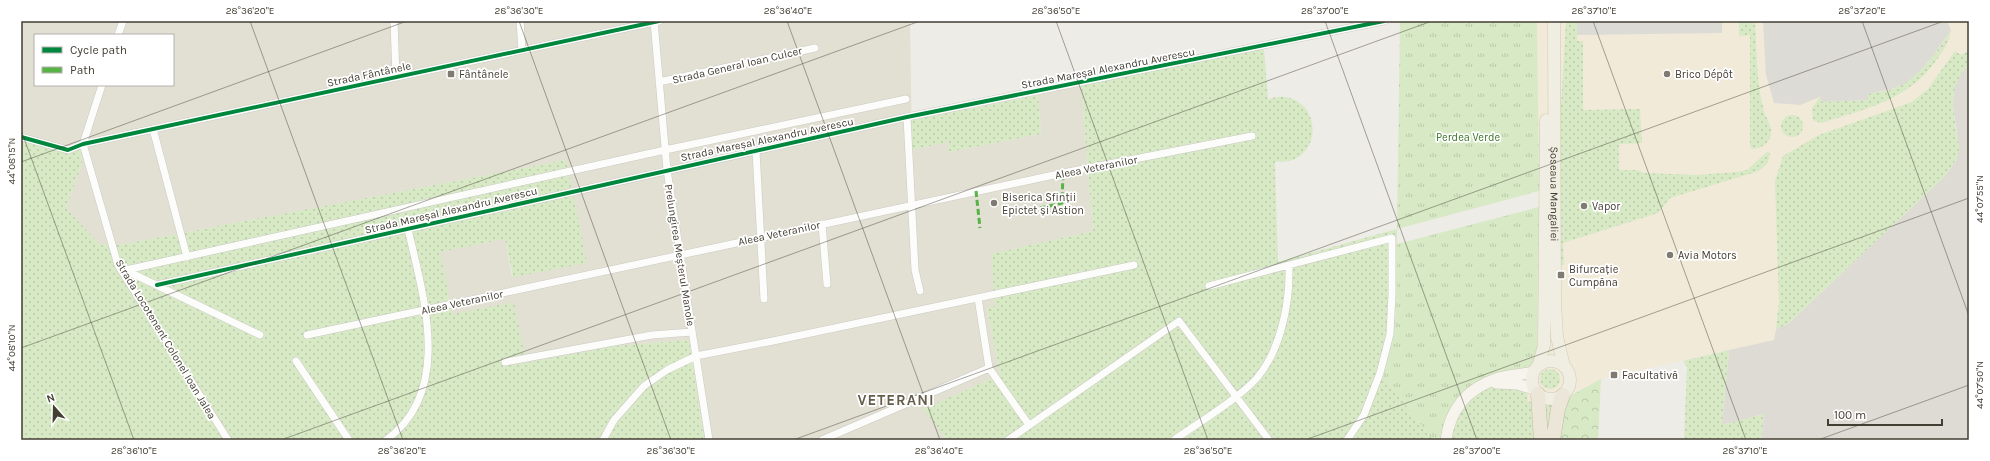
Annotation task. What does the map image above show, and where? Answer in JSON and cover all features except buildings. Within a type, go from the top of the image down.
[{"type":"highway","points":[[1536,392],[1541,440]]},
{"type":"highway","points":[[1553,440],[1558,409],[1563,395]]},
{"type":"main road","name":"Șoseaua Mangaliei","points":[[1536,368],[1544,345],[1547,21]]},
{"type":"main road","name":"Șoseaua Mangaliei","points":[[1554,21],[1555,301],[1557,337],[1564,366]]},
{"type":"main road","points":[[1446,440],[1452,414],[1460,403],[1470,393],[1490,382],[1496,379],[1536,368],[1549,360],[1555,361],[1564,366],[1570,380],[1569,385],[1563,395],[1549,399],[1517,384],[1490,382]]},
{"type":"main road","points":[[1536,368],[1531,383],[1536,392]]},
{"type":"street","points":[[118,34],[123,21]]},
{"type":"street","points":[[394,21],[396,77]]},
{"type":"street","points":[[520,21],[522,50]]},
{"type":"street","name":"Strada Fântânele","points":[[21,137],[68,150],[82,144],[656,21]]},
{"type":"street","name":"Prelungirea Meșterul Manole","points":[[656,21],[659,82],[667,170],[679,255],[709,440]]},
{"type":"street","name":"Strada Mareșal Alexandru Averescu","points":[[157,285],[907,117],[1384,21]]},
{"type":"street","name":"Strada General Ioan Culcer","points":[[659,82],[815,48]]},
{"type":"street","points":[[82,144],[102,86]]},
{"type":"street","name":"Strada Mareșal Alexandru Averescu","points":[[126,270],[665,150],[906,99]]},
{"type":"street","points":[[907,117],[915,270],[920,291]]},
{"type":"street","points":[[154,129],[186,257]]},
{"type":"street","name":"Aleea Veteranilor","points":[[307,336],[911,205],[1063,173],[1252,136]]},
{"type":"street","name":"Strada Locotenent Colonel Ioan Jalea","points":[[82,144],[118,265],[228,440]]},
{"type":"street","points":[[756,151],[764,299]]},
{"type":"street","points":[[822,224],[827,284]]},
{"type":"street","points":[[386,440],[407,420],[414,410],[422,390],[428,362],[426,310],[408,229]]},
{"type":"street","points":[[1209,286],[1392,238],[1390,334],[1380,373],[1364,415],[1347,440]]},
{"type":"street","points":[[118,265],[260,335]]},
{"type":"street","points":[[603,440],[614,420],[644,386],[667,370],[696,356],[1134,265]]},
{"type":"street","points":[[1174,440],[1235,396],[1256,379],[1263,369],[1274,347],[1286,306],[1289,266]]},
{"type":"street","points":[[978,298],[989,368],[1029,425]]},
{"type":"street","points":[[1008,440],[1179,321],[1269,440]]},
{"type":"street","points":[[504,362],[652,335],[692,332]]},
{"type":"street","points":[[296,361],[349,440]]},
{"type":"street","points":[[822,440],[989,368]]},
{"type":"shaded area","points":[[21,21],[910,21],[912,150],[948,142],[949,152],[1041,134],[1038,95],[1081,85],[1093,231],[992,254],[995,306],[987,308],[1000,375],[924,409],[947,440],[704,440],[689,340],[614,346],[526,364],[452,314],[439,252],[505,239],[512,277],[566,160],[120,245],[99,244],[66,208],[82,164],[81,149],[21,141]]},
{"type":"shaded area","points":[[1537,21],[1969,21],[1969,50],[1961,55],[1955,51],[1928,89],[1912,102],[1819,135],[1802,147],[1789,151],[1779,302],[1774,340],[1601,379],[1546,406],[1527,401],[1530,366],[1537,349],[1539,191]]},
{"type":"shaded area","points":[[1577,21],[1722,21],[1722,33],[1577,35]]},
{"type":"shaded area","points":[[1763,21],[1947,21],[1951,30],[1933,56],[1917,74],[1904,84],[1891,89],[1868,94],[1868,100],[1822,102],[1820,97],[1800,105],[1774,103],[1766,75]]},
{"type":"shaded area","points":[[1969,65],[1969,440],[1761,440],[1764,414],[1722,425],[1729,350],[1774,340],[1776,329],[1788,324],[1944,177],[1956,161],[1959,149],[1953,105],[1954,87],[1962,72]]},
{"type":"green space","name":"Perdea Verde","points":[[1537,21],[1539,191],[1397,229],[1400,22]]},
{"type":"green space","points":[[1566,21],[1577,21],[1577,41],[1583,41],[1583,110],[1640,109],[1642,143],[1619,144],[1619,170],[1637,170],[1644,173],[1697,175],[1737,172],[1747,170],[1767,152],[1770,153],[1768,163],[1759,171],[1670,198],[1658,213],[1563,243],[1564,265],[1561,265],[1561,106]]},
{"type":"green space","points":[[1739,21],[1755,21],[1759,86],[1764,110],[1771,130],[1769,140],[1762,147],[1755,149],[1752,149],[1750,145],[1750,35],[1739,36]]},
{"type":"green space","points":[[1951,30],[1947,44],[1941,54],[1924,75],[1912,86],[1884,102],[1868,108],[1821,123],[1813,120],[1812,108],[1820,97],[1822,102],[1868,100],[1868,94],[1889,90],[1902,84],[1926,64]]},
{"type":"green space","points":[[1264,49],[1268,99],[1281,97],[1295,100],[1304,106],[1310,115],[1312,126],[1312,136],[1308,147],[1301,155],[1290,161],[1275,162],[1278,262],[1397,229],[1397,295],[1394,336],[1383,376],[1433,440],[947,440],[923,409],[1000,375],[987,307],[995,306],[991,254],[1093,231],[1081,85]]},
{"type":"green space","points":[[1969,50],[1969,65],[1962,73],[1955,88],[1953,104],[1959,150],[1957,158],[1951,168],[1944,177],[1788,324],[1776,329],[1779,302],[1775,181],[1783,156],[1819,135],[1912,102],[1928,89],[1955,51],[1961,55]]},
{"type":"green space","points":[[1038,95],[1041,134],[949,152],[948,142],[912,150],[911,120]]},
{"type":"green space","points":[[1792,115],[1800,118],[1803,126],[1800,134],[1792,137],[1784,134],[1781,126],[1784,118]]},
{"type":"green space","points":[[21,141],[81,149],[82,164],[66,208],[99,244],[119,245],[566,160],[587,263],[513,277],[505,239],[440,252],[452,314],[514,302],[526,363],[614,346],[689,340],[704,440],[21,440]]},
{"type":"green space","points":[[1539,207],[1537,349],[1533,364],[1523,371],[1486,377],[1467,388],[1451,408],[1443,440],[1433,440],[1383,376],[1394,336],[1397,295],[1397,244]]},
{"type":"green space","points":[[1729,350],[1722,425],[1764,414],[1761,440],[1684,440],[1687,367],[1683,361]]},
{"type":"green space","points":[[1530,366],[1527,401],[1546,406],[1564,399],[1550,440],[1443,440],[1453,406],[1465,389],[1484,377],[1518,371]]},
{"type":"green space","points":[[1546,369],[1554,369],[1560,375],[1560,383],[1554,389],[1546,389],[1540,383],[1540,375]]},
{"type":"green space","points":[[1601,379],[1598,440],[1550,440],[1564,399]]},
{"type":"marked path","points":[[1014,214],[1062,203],[1063,173]]},
{"type":"marked path","points":[[976,191],[980,228]]},
{"type":"cycle path","points":[[21,137],[68,150],[83,144],[659,21]]},
{"type":"cycle path","points":[[157,285],[907,117],[1384,21]]},
{"type":"place","name":"Fântânele","points":[[451,74]]},
{"type":"place","name":"Brico Dépôt","points":[[1667,74]]},
{"type":"place","name":"Biserica Sfinții Epictet și Astion","points":[[994,203]]},
{"type":"place","name":"Vapor","points":[[1584,206]]},
{"type":"place","name":"Avia Motors","points":[[1670,255]]},
{"type":"place","name":"Bifurcație Cumpăna","points":[[1561,275]]},
{"type":"place","name":"Facultativă","points":[[1614,375]]},
{"type":"district","name":"VETERANI","points":[[896,400]]}]
